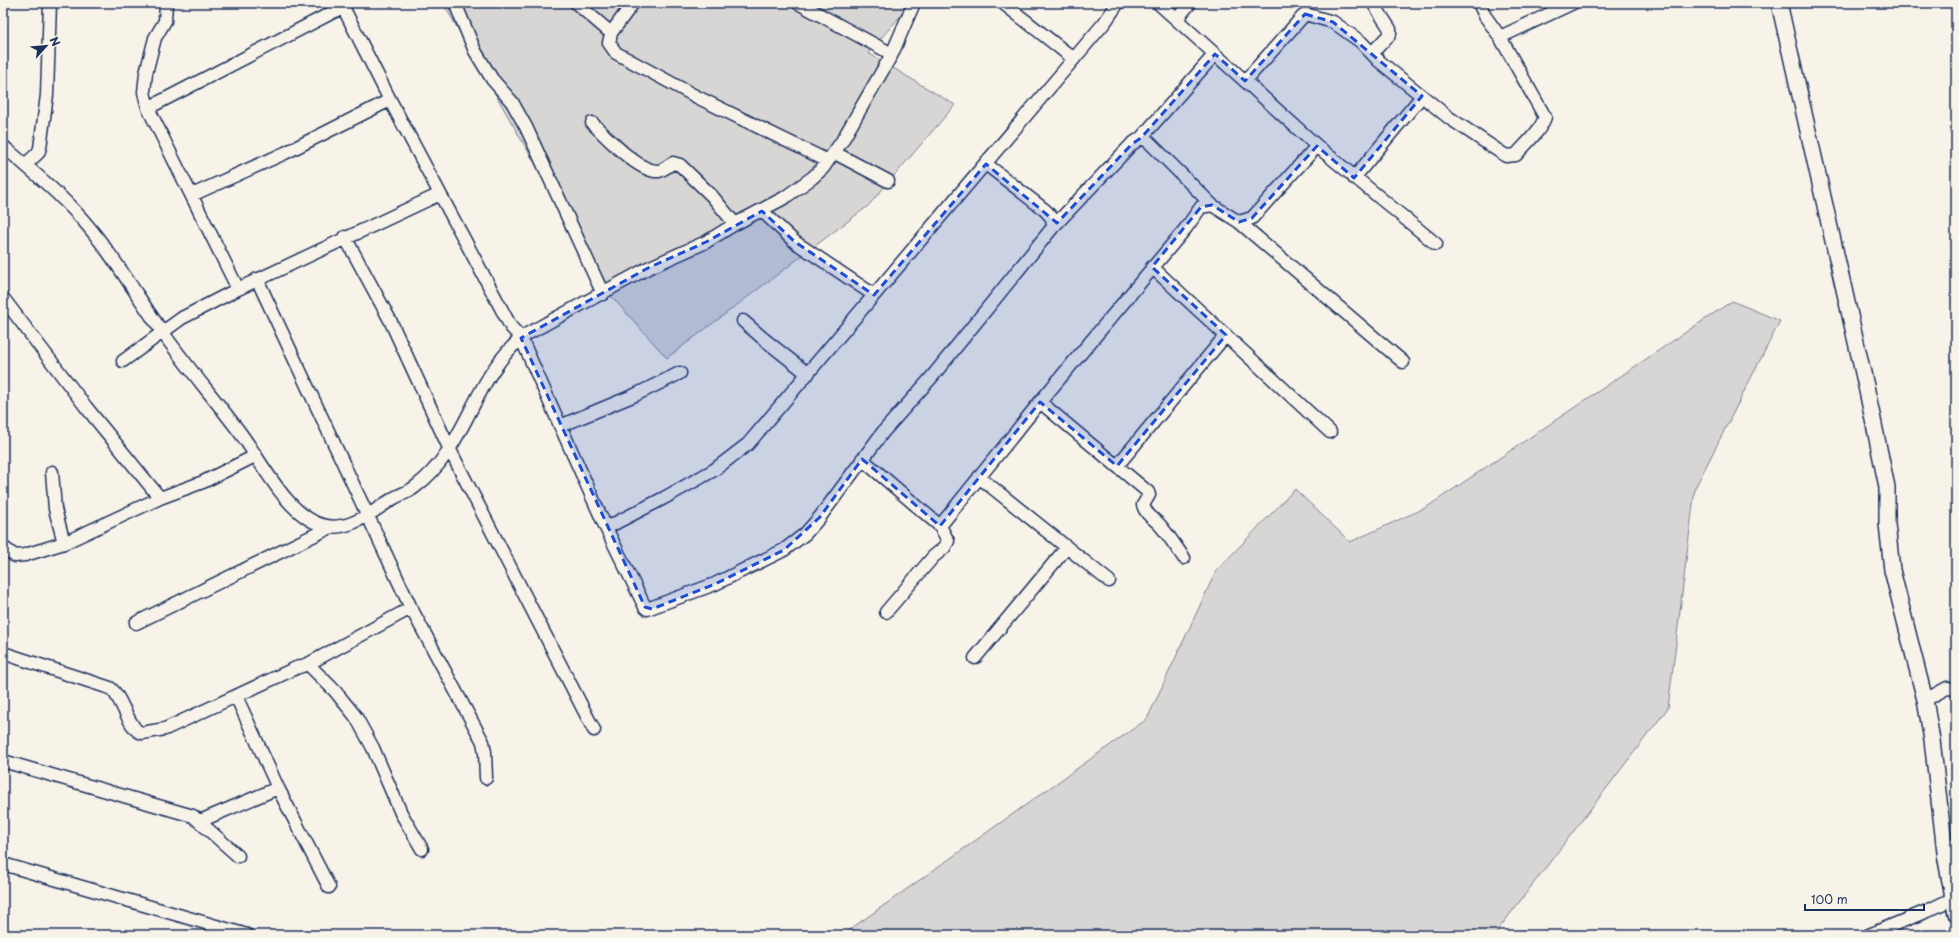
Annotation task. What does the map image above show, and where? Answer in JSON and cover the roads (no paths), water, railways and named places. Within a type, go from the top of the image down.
[{"type":"main road","points":[[1779,3],[1866,386],[1887,487],[1887,524],[1892,570],[1925,700],[1932,740],[1946,860],[1952,899],[1956,914]]},
{"type":"street","points":[[25,165],[38,153],[40,148],[47,95],[50,3]]},
{"type":"street","points":[[166,3],[165,21],[154,38],[146,73],[144,92],[148,108],[238,289]]},
{"type":"street","points":[[455,3],[475,50],[492,80],[512,102],[526,127],[603,294]]},
{"type":"street","points":[[576,3],[611,33]]},
{"type":"street","points":[[633,3],[611,33],[609,43],[616,53],[697,97],[888,181]]},
{"type":"street","points":[[798,3],[892,54]]},
{"type":"street","points":[[3,146],[83,220],[125,276],[162,331],[294,508],[321,525],[331,527],[349,525],[414,488],[431,474],[443,461],[490,373],[521,338],[648,268],[706,242],[735,224],[762,211],[812,178],[832,157],[892,54],[914,3]]},
{"type":"street","points":[[1003,3],[1074,59]]},
{"type":"street","points":[[606,528],[714,470],[748,444],[1106,22],[1118,3]]},
{"type":"street","points":[[1158,3],[1317,146],[1436,244]]},
{"type":"street","points":[[1177,19],[1190,3]]},
{"type":"street","points":[[1372,53],[1390,34],[1390,29],[1373,3]]},
{"type":"street","points":[[1245,82],[1305,14],[1333,22],[1360,42],[1422,96],[1492,148],[1506,156],[1516,155],[1534,134],[1541,129],[1545,117],[1500,37],[1485,16],[1479,3]]},
{"type":"street","points":[[1500,37],[1573,3]]},
{"type":"street","points":[[148,108],[339,9],[345,11],[390,100],[511,327],[521,338],[606,528],[644,607],[647,609],[652,609],[715,584],[784,550],[804,534],[820,517],[883,432],[931,378],[1053,227],[1132,144],[1141,138],[1215,54]]},
{"type":"street","points":[[1354,178],[1422,96]]},
{"type":"street","points":[[192,195],[285,154],[390,100]]},
{"type":"street","points":[[592,124],[626,155],[649,169],[660,171],[673,163],[680,165],[712,196],[735,224]]},
{"type":"street","points":[[1141,138],[1148,141],[1212,205],[1239,222],[1403,362]]},
{"type":"street","points":[[1239,222],[1252,218],[1317,146]]},
{"type":"street","points":[[986,164],[1046,211],[1052,218],[1053,227]]},
{"type":"street","points":[[123,361],[162,331],[182,318],[257,279],[440,194]]},
{"type":"street","points":[[940,526],[1040,402],[1186,228],[1201,207],[1212,205]]},
{"type":"street","points":[[762,211],[794,242],[874,294]]},
{"type":"street","points":[[345,237],[390,320],[450,450],[594,730]]},
{"type":"street","points":[[1152,268],[1330,432]]},
{"type":"street","points":[[257,279],[411,608],[483,742],[486,778]]},
{"type":"street","points":[[3,298],[86,407],[160,498]]},
{"type":"street","points":[[743,321],[808,374]]},
{"type":"street","points":[[1116,466],[1226,335]]},
{"type":"street","points":[[560,426],[636,395],[680,373]]},
{"type":"street","points":[[1040,402],[1148,492],[1143,505],[1149,518],[1158,523],[1184,558]]},
{"type":"street","points":[[3,548],[15,556],[25,555],[64,543],[160,498],[202,482],[249,459],[255,454]]},
{"type":"street","points":[[862,459],[940,526],[948,541],[944,548],[933,557],[886,612]]},
{"type":"street","points":[[52,472],[54,504],[64,543]]},
{"type":"street","points":[[980,477],[1109,582]]},
{"type":"street","points":[[136,624],[331,527]]},
{"type":"street","points":[[975,658],[1067,548]]},
{"type":"street","points":[[3,653],[110,688],[117,695],[139,733],[152,733],[166,729],[296,668],[308,664],[411,608]]},
{"type":"street","points":[[308,664],[335,691],[356,717],[374,748],[401,813],[422,849]]},
{"type":"street","points":[[1925,700],[1947,688],[1956,689]]},
{"type":"street","points":[[236,696],[278,788],[329,887]]},
{"type":"street","points":[[3,761],[193,816],[238,856]]},
{"type":"street","points":[[200,822],[278,788]]},
{"type":"street","points":[[1946,860],[1956,844]]},
{"type":"street","points":[[3,864],[247,935]]},
{"type":"street","points":[[1869,935],[1928,911],[1952,899]]}]
